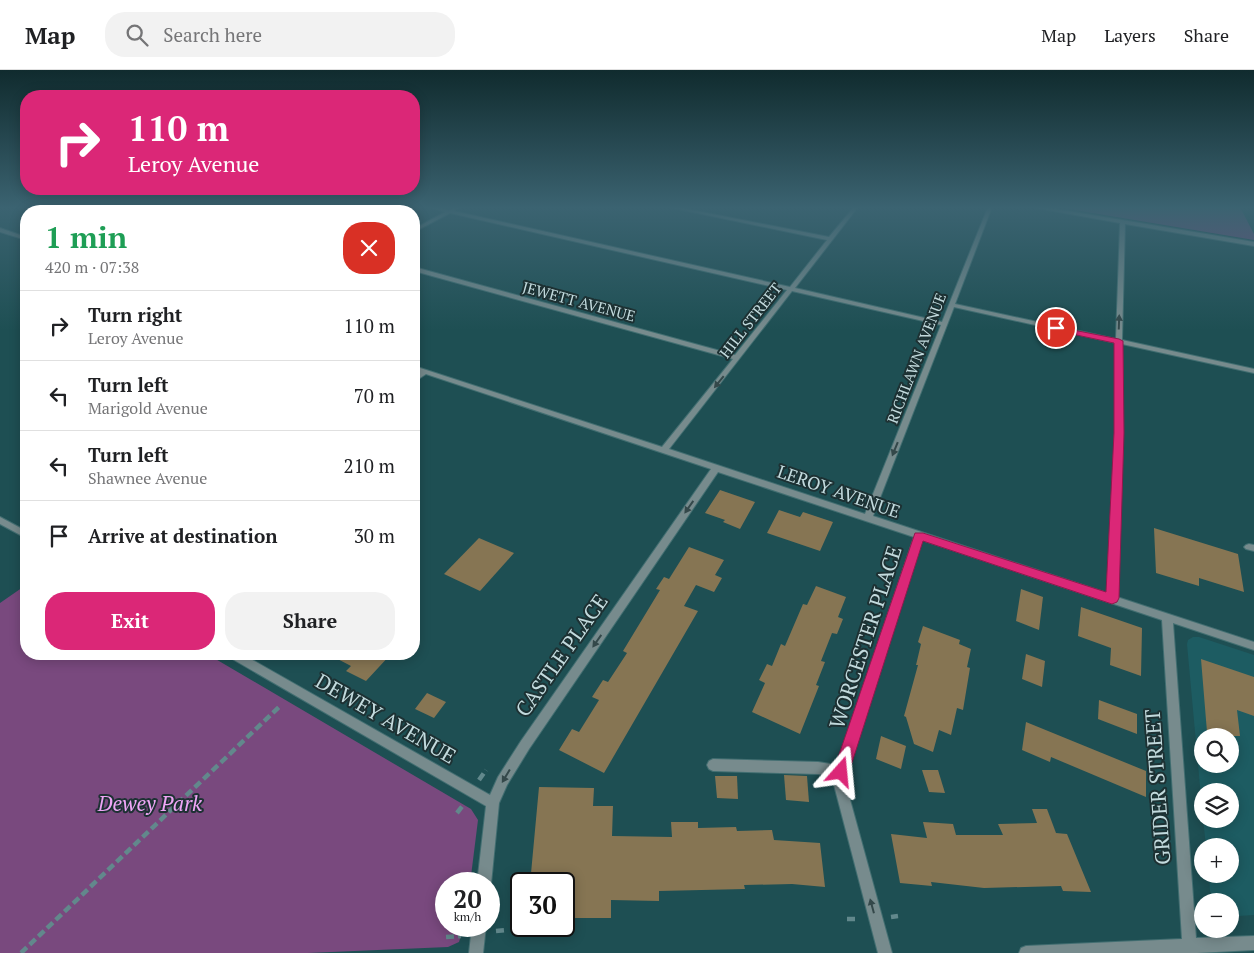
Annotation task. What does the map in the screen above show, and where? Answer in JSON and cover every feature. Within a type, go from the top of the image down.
[{"type":"street","points":[[615,248],[944,324]]},
{"type":"street","name":"HILL STREET","points":[[664,450],[824,248]]},
{"type":"street","name":"RICHLAWN AVENUE","points":[[868,518],[974,248]]},
{"type":"street","points":[[1112,598],[1119,433],[1119,341],[1122,248]]},
{"type":"street","name":"JEWETT AVENUE","points":[[420,271],[738,358]]},
{"type":"street","points":[[952,306],[1254,371]]},
{"type":"street","name":"LEROY AVENUE","points":[[420,370],[1254,646]]},
{"type":"street","points":[[420,376],[425,372]]},
{"type":"street","name":"CASTLE PLACE","points":[[485,872],[493,803],[502,781],[524,745],[717,467]]},
{"type":"street","points":[[0,520],[20,529]]},
{"type":"street","name":"WORCESTER PLACE","points":[[885,953],[840,785],[841,772],[919,536]]},
{"type":"street","name":"GRIDER STREET","points":[[1167,618],[1189,949]]},
{"type":"street","name":"DEWEY AVENUE","points":[[243,660],[493,803]]},
{"type":"street","points":[[713,765],[818,768],[841,772]]},
{"type":"street","points":[[476,953],[478,937]]},
{"type":"street","points":[[1026,953],[1189,949],[1254,943]]},
{"type":"path","points":[[21,953],[279,707]]},
{"type":"path","points":[[479,780],[486,770]]},
{"type":"path","points":[[458,813],[464,804]]},
{"type":"path","points":[[891,916],[898,916]]},
{"type":"path","points":[[847,919],[858,919]]},
{"type":"path","points":[[500,931],[506,930]]},
{"type":"shaded area","points":[[1193,637],[1199,637],[1254,655],[1254,915],[1239,916],[1239,893],[1211,893],[1210,891],[1210,883],[1239,883],[1239,838],[1205,838],[1204,828],[1239,828],[1239,783],[1200,783],[1199,773],[1239,773],[1239,728],[1195,728],[1188,640]]},
{"type":"green space","name":"Dewey Park","points":[[20,589],[20,660],[217,660],[471,809],[478,820],[472,872],[435,872],[435,937],[461,937],[459,942],[448,947],[308,953],[0,953],[0,603]]},
{"type":"building","points":[[720,490],[755,502],[740,529],[723,522],[725,520],[705,513]]},
{"type":"building","points":[[779,510],[800,517],[803,512],[833,522],[820,551],[767,533]]},
{"type":"building","points":[[1154,528],[1238,554],[1244,592],[1199,578],[1199,586],[1156,573]]},
{"type":"building","points":[[479,538],[514,553],[480,591],[444,574]]},
{"type":"building","points":[[689,547],[724,560],[715,575],[722,578],[714,592],[696,585],[684,606],[698,611],[604,773],[559,750],[572,729],[579,732],[599,700],[592,697],[603,680],[608,682],[627,653],[623,651],[660,590],[656,589],[664,577],[669,579]]},
{"type":"building","points":[[816,586],[846,597],[838,617],[843,619],[837,634],[832,633],[821,661],[825,662],[816,685],[819,686],[800,734],[752,712],[765,683],[759,680],[767,664],[772,666],[781,644],[785,646],[803,604],[807,605]]},
{"type":"building","points":[[1021,589],[1043,597],[1039,630],[1016,621]]},
{"type":"building","points":[[1081,607],[1142,628],[1141,676],[1110,665],[1111,648],[1078,636]]},
{"type":"building","points":[[923,626],[960,640],[959,644],[971,649],[967,667],[970,668],[963,710],[957,708],[951,735],[939,730],[933,752],[914,744],[906,717],[904,716],[918,665],[916,665],[921,644],[918,642]]},
{"type":"building","points":[[1026,654],[1045,661],[1042,687],[1022,679]]},
{"type":"building","points":[[1201,659],[1254,677],[1254,716],[1237,710],[1240,736],[1239,728],[1207,728]]},
{"type":"building","points":[[340,660],[385,660],[366,681],[346,671],[351,666]]},
{"type":"building","points":[[427,693],[446,702],[434,718],[415,709]]},
{"type":"building","points":[[1099,700],[1137,714],[1137,734],[1098,719]]},
{"type":"building","points":[[1026,722],[1146,771],[1146,797],[1051,757],[1050,762],[1022,750]]},
{"type":"building","points":[[881,736],[906,746],[901,769],[876,759]]},
{"type":"building","points":[[922,770],[938,770],[945,793],[929,792]]},
{"type":"building","points":[[784,775],[807,776],[809,802],[786,800]]},
{"type":"building","points":[[715,776],[737,776],[738,799],[717,798]]},
{"type":"building","points":[[539,787],[594,788],[593,806],[613,806],[612,836],[672,837],[671,822],[698,822],[698,828],[736,827],[737,831],[772,830],[774,840],[820,843],[825,887],[792,884],[744,885],[745,889],[659,891],[659,901],[611,900],[611,918],[575,918],[575,872],[531,872]]},
{"type":"building","points":[[1032,809],[1047,809],[1056,833],[1067,834],[1091,892],[1063,891],[1061,886],[984,888],[931,882],[932,886],[900,883],[891,834],[927,838],[923,822],[953,824],[956,835],[1003,835],[998,824],[1037,823]]},
{"type":"route","points":[[841,772],[919,536],[1112,598],[1119,433],[1119,341],[1056,328]]}]
